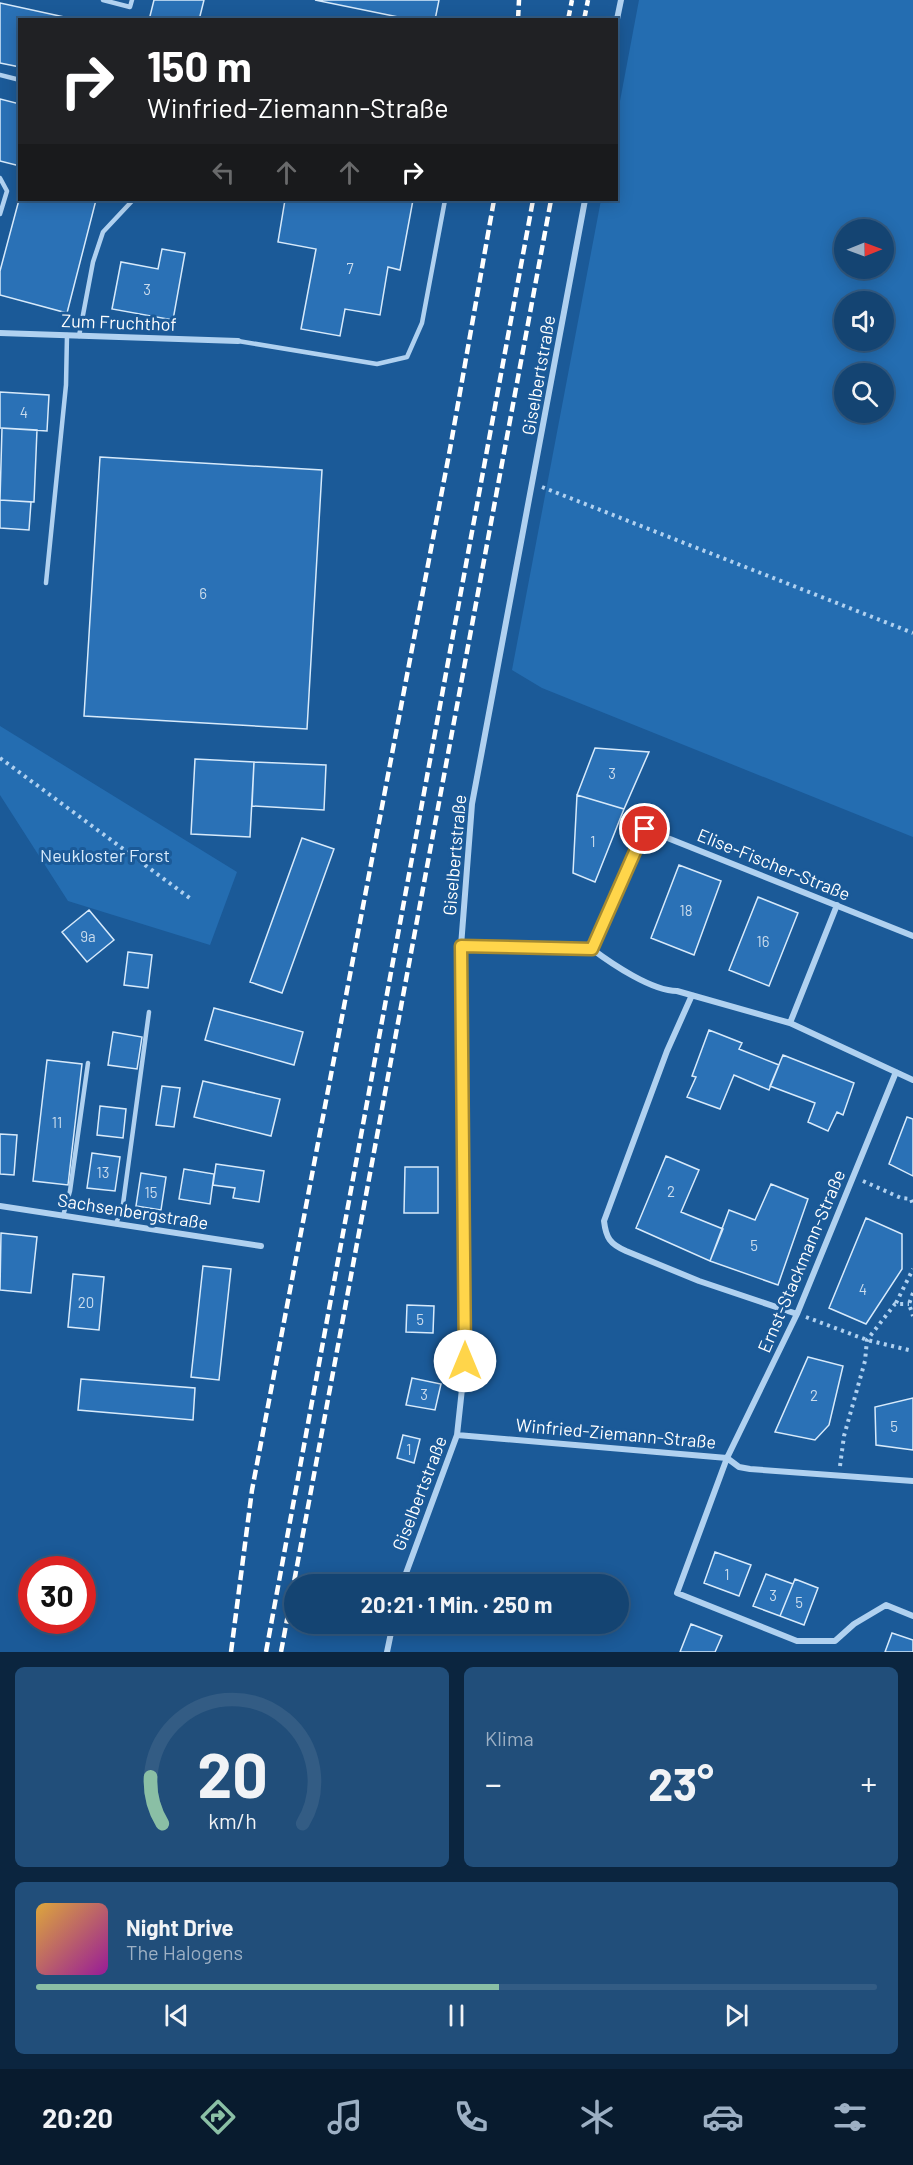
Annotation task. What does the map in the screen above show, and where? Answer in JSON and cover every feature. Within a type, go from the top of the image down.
[{"type":"street","points":[[617,18],[621,0]]},
{"type":"street","name":"Giselbertstraße","points":[[406,1574],[457,1435],[465,1361],[461,946],[472,804],[585,201]]},
{"type":"street","name":"Zum Fruchthof","points":[[0,333],[238,341]]},
{"type":"street","name":"Elise-Fischer-Straße","points":[[592,949],[645,829],[913,936]]},
{"type":"street","points":[[790,1023],[837,905]]},
{"type":"street","points":[[461,946],[592,949],[609,962],[666,991],[692,994],[790,1023],[913,1080]]},
{"type":"street","points":[[692,994],[660,1071],[604,1221],[606,1237],[620,1248],[699,1281],[797,1314]]},
{"type":"street","name":"Ernst-Stackmann-Straße","points":[[896,1072],[797,1314],[727,1458],[677,1593],[797,1641],[835,1641],[854,1624],[886,1605],[913,1616]]},
{"type":"street","name":"Sachsenbergstraße","points":[[0,1206],[261,1246]]},
{"type":"street","name":"Winfried-Ziemann-Straße","points":[[457,1435],[727,1458],[739,1467],[750,1469],[913,1480]]},
{"type":"street","points":[[387,1652],[391,1634]]},
{"type":"lane","points":[[103,0],[130,7],[132,0]]},
{"type":"lane","points":[[0,75],[18,80]]},
{"type":"lane","points":[[0,178],[7,191],[0,214]]},
{"type":"lane","points":[[79,336],[93,262],[103,232],[132,201]]},
{"type":"lane","points":[[238,341],[377,364],[407,357],[422,324],[445,201]]},
{"type":"lane","points":[[46,583],[66,385],[67,336]]},
{"type":"lane","points":[[116,1224],[123,1204],[149,1012]]},
{"type":"lane","points":[[63,1216],[70,1191],[88,1063]]},
{"type":"path","points":[[533,484],[913,633]]},
{"type":"path","points":[[0,758],[191,899]]},
{"type":"path","points":[[853,1177],[901,1198],[912,1196],[913,1205]]},
{"type":"path","points":[[839,1476],[844,1436],[865,1361],[867,1340],[895,1304],[913,1269]]},
{"type":"path","points":[[913,1293],[909,1304],[913,1316]]},
{"type":"path","points":[[895,1304],[909,1304]]},
{"type":"path","points":[[797,1314],[867,1340],[913,1351]]},
{"type":"green space","points":[[639,0],[913,0],[913,837],[542,688],[512,670],[601,201],[618,201],[618,112]]},
{"type":"green space","name":"Neukloster Forst","points":[[0,726],[237,872],[210,945],[68,901],[0,795]]},
{"type":"building","points":[[154,0],[204,0],[200,18],[150,18]]},
{"type":"building","points":[[315,0],[439,0],[435,18],[403,18]]},
{"type":"building","points":[[0,3],[69,18],[18,18],[18,67],[0,63]]},
{"type":"building","points":[[0,99],[18,104],[18,166],[0,161]]},
{"type":"building","points":[[19,201],[96,201],[67,313],[0,295],[0,271]]},
{"type":"building","points":[[285,201],[413,201],[400,270],[388,267],[380,315],[345,309],[340,336],[301,329],[316,249],[278,242]]},
{"type":"building","points":[[162,249],[185,253],[173,320],[112,309],[121,262],[158,269]]},
{"type":"building","points":[[0,392],[49,395],[47,431],[0,428]]},
{"type":"building","points":[[2,428],[37,430],[34,502],[0,500]]},
{"type":"building","points":[[100,457],[322,470],[307,729],[84,716]]},
{"type":"building","points":[[0,500],[31,502],[29,530],[0,528]]},
{"type":"building","points":[[595,748],[649,752],[624,809],[577,795]]},
{"type":"building","points":[[195,759],[254,762],[250,837],[191,834]]},
{"type":"building","points":[[254,762],[326,765],[324,810],[252,806]]},
{"type":"building","points":[[577,795],[624,809],[595,882],[573,873]]},
{"type":"building","points":[[302,838],[334,849],[282,993],[250,982]]},
{"type":"building","points":[[679,865],[721,881],[694,955],[651,938]]},
{"type":"building","points":[[758,897],[798,913],[769,986],[729,970]]},
{"type":"building","points":[[89,910],[114,940],[87,962],[62,932]]},
{"type":"building","points":[[128,952],[152,955],[148,988],[124,985]]},
{"type":"building","points":[[214,1008],[303,1032],[294,1065],[205,1040]]},
{"type":"building","points":[[709,1030],[742,1043],[739,1049],[779,1065],[769,1090],[734,1075],[720,1109],[687,1097],[696,1077],[692,1076]]},
{"type":"building","points":[[113,1032],[142,1037],[137,1069],[108,1065]]},
{"type":"building","points":[[783,1055],[854,1083],[843,1115],[837,1112],[828,1131],[808,1122],[815,1103],[770,1086]]},
{"type":"building","points":[[47,1060],[82,1064],[68,1185],[33,1181]]},
{"type":"building","points":[[203,1081],[280,1099],[271,1136],[194,1117]]},
{"type":"building","points":[[162,1086],[180,1088],[174,1127],[156,1125]]},
{"type":"building","points":[[100,1106],[126,1109],[123,1138],[97,1135]]},
{"type":"building","points":[[907,1117],[913,1119],[913,1176],[889,1164]]},
{"type":"building","points":[[0,1134],[17,1135],[14,1175],[0,1174]]},
{"type":"building","points":[[92,1153],[120,1157],[115,1191],[87,1188]]},
{"type":"building","points":[[666,1156],[699,1170],[681,1212],[723,1229],[710,1261],[636,1228]]},
{"type":"building","points":[[216,1164],[264,1171],[259,1202],[233,1198],[235,1188],[213,1185]]},
{"type":"building","points":[[405,1167],[438,1167],[438,1213],[404,1213]]},
{"type":"building","points":[[184,1169],[214,1174],[210,1204],[179,1199]]},
{"type":"building","points":[[141,1173],[166,1177],[161,1210],[136,1206]]},
{"type":"building","points":[[771,1184],[808,1199],[778,1285],[710,1261],[729,1210],[755,1220]]},
{"type":"building","points":[[866,1218],[902,1234],[902,1269],[866,1324],[829,1308]]},
{"type":"building","points":[[1,1233],[37,1237],[31,1293],[0,1290]]},
{"type":"building","points":[[203,1266],[231,1269],[219,1380],[191,1377]]},
{"type":"building","points":[[73,1274],[104,1277],[99,1330],[68,1327]]},
{"type":"building","points":[[407,1305],[434,1306],[433,1333],[406,1332]]},
{"type":"building","points":[[808,1357],[843,1366],[829,1425],[815,1440],[775,1432]]},
{"type":"building","points":[[412,1378],[441,1384],[435,1410],[406,1405]]},
{"type":"building","points":[[81,1379],[195,1388],[193,1420],[78,1410]]},
{"type":"building","points":[[913,1398],[913,1450],[876,1445],[875,1407]]},
{"type":"building","points":[[403,1435],[420,1439],[414,1463],[397,1458]]},
{"type":"building","points":[[715,1552],[751,1565],[739,1596],[704,1583]]},
{"type":"building","points":[[766,1574],[793,1584],[780,1616],[753,1606]]},
{"type":"building","points":[[795,1579],[818,1588],[804,1625],[780,1616]]},
{"type":"building","points":[[691,1624],[722,1636],[715,1652],[680,1652]]},
{"type":"building","points":[[892,1633],[913,1640],[913,1652],[885,1652]]},
{"type":"railway","points":[[518,18],[519,0]]},
{"type":"railway","points":[[568,18],[572,0]]},
{"type":"railway","points":[[584,18],[588,0]]},
{"type":"railway","points":[[231,1652],[252,1490],[450,449],[494,201]]},
{"type":"railway","points":[[266,1652],[533,201]]},
{"type":"railway","points":[[281,1652],[551,201]]},
{"type":"route","points":[[465,1361],[465,1156],[461,946],[592,949],[645,829]]}]
